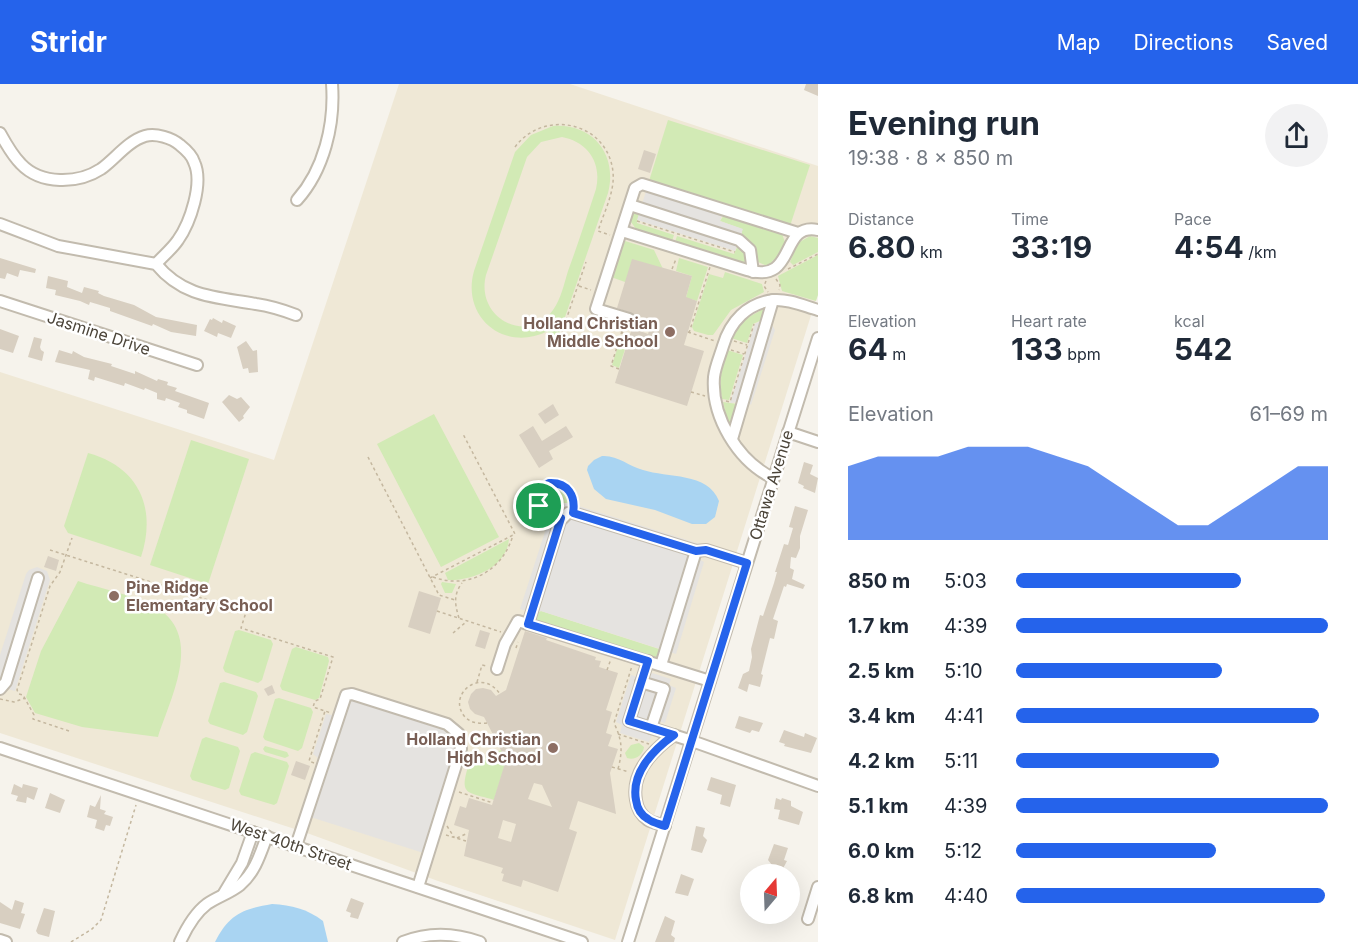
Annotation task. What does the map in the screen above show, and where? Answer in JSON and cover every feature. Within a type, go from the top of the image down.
[{"type":"street","points":[[297,200],[309,186],[322,156],[332,120],[334,103],[332,84]]},
{"type":"street","points":[[0,134],[22,166],[42,176],[72,181],[100,170],[145,136],[160,136],[175,141],[185,149],[195,162],[198,188],[178,240],[156,264]]},
{"type":"street","points":[[629,319],[597,309],[619,234],[636,187],[642,184],[798,233]]},
{"type":"street","points":[[630,205],[744,242],[750,249],[753,272]]},
{"type":"street","points":[[0,225],[58,246],[156,264],[165,274],[201,295],[258,304],[296,315]]},
{"type":"street","points":[[619,234],[753,272],[768,271],[781,264],[793,238],[798,233],[807,229],[818,230]]},
{"type":"street","points":[[773,295],[818,310]]},
{"type":"street","points":[[773,295],[743,313],[733,322],[726,335],[714,378],[721,418],[732,439],[752,464],[773,478]]},
{"type":"street","points":[[732,439],[773,295]]},
{"type":"street","name":"Jasmine Drive","points":[[0,301],[197,365]]},
{"type":"street","name":"Ottawa Avenue","points":[[628,942],[818,338]]},
{"type":"street","points":[[788,432],[818,442]]},
{"type":"street","points":[[528,624],[561,518],[565,514],[573,513],[696,551],[706,550],[747,563]]},
{"type":"street","points":[[661,665],[696,551]]},
{"type":"street","points":[[0,689],[6,682],[38,578]]},
{"type":"street","points":[[497,669],[505,644],[519,621],[710,681]]},
{"type":"street","points":[[648,661],[629,721],[818,786]]},
{"type":"street","points":[[641,682],[664,689],[651,728]]},
{"type":"street","points":[[296,846],[346,695],[354,694],[447,724],[459,734],[461,749],[418,887]]},
{"type":"street","points":[[665,826],[643,815],[636,802],[635,791],[639,773],[646,761],[674,735]]},
{"type":"street","name":"West 40th Street","points":[[0,748],[582,942]]},
{"type":"street","points":[[223,895],[242,863],[253,832]]},
{"type":"street","points":[[180,942],[185,930],[205,906],[238,886],[255,867],[267,836]]},
{"type":"street","points":[[808,919],[818,888]]},
{"type":"street","points":[[403,942],[434,934],[480,942]]},
{"type":"street","points":[[0,940],[6,942]]},
{"type":"path","points":[[515,147],[532,130],[554,123],[577,126],[597,139],[608,154],[613,177],[611,191],[598,231],[619,234]]},
{"type":"path","points":[[637,222],[735,252]]},
{"type":"path","points":[[672,269],[676,256]]},
{"type":"path","points":[[558,343],[586,262]]},
{"type":"path","points":[[710,266],[688,333],[717,341]]},
{"type":"path","points":[[770,278],[776,278],[779,282],[780,288],[773,295],[764,286],[770,278]]},
{"type":"path","points":[[578,286],[602,294]]},
{"type":"path","points":[[613,315],[627,341],[620,338]]},
{"type":"path","points":[[722,401],[730,402],[754,324]]},
{"type":"path","points":[[619,369],[611,366],[622,331]]},
{"type":"path","points":[[730,340],[747,345]]},
{"type":"path","points":[[728,349],[744,354]]},
{"type":"path","points":[[691,392],[709,398]]},
{"type":"path","points":[[431,578],[463,581],[479,577],[494,567],[506,552],[514,534],[463,434]]},
{"type":"path","points":[[368,457],[439,595],[455,600]]},
{"type":"path","points":[[561,518],[547,513],[539,506],[537,494],[546,483],[556,483],[568,488],[573,496],[573,513]]},
{"type":"path","points":[[431,578],[513,535]]},
{"type":"path","points":[[69,731],[33,719],[34,715],[25,698],[17,690],[50,586],[60,572],[72,538]]},
{"type":"path","points":[[50,550],[247,611],[241,628],[333,657],[320,699],[315,701],[313,707],[331,713]]},
{"type":"path","points":[[459,619],[455,600],[463,581]]},
{"type":"path","points":[[437,611],[510,635]]},
{"type":"path","points":[[453,633],[467,621]]},
{"type":"path","points":[[607,670],[612,656]]},
{"type":"path","points":[[477,682],[481,669]]},
{"type":"path","points":[[487,723],[474,723],[464,716],[461,696],[468,686],[477,682],[491,685],[500,694]]},
{"type":"path","points":[[0,699],[14,702],[25,698]]},
{"type":"path","points":[[315,764],[309,761],[325,711]]},
{"type":"path","points":[[458,722],[464,716]]},
{"type":"path","points":[[611,716],[615,718]]},
{"type":"path","points":[[618,734],[652,745]]},
{"type":"path","points":[[612,767],[633,773]]},
{"type":"path","points":[[455,791],[493,803]]},
{"type":"path","points":[[71,942],[92,929],[103,916],[138,800]]},
{"type":"path","points":[[456,838],[446,822],[442,833],[456,838],[466,841]]},
{"type":"path","points":[[456,838],[468,833]]},
{"type":"shaded area","points":[[399,84],[570,84],[818,166],[818,293],[615,940],[438,881],[307,833],[0,733],[0,372],[274,460]]},
{"type":"shaded area","points":[[649,182],[725,206],[720,221],[743,229],[735,251],[637,220]]},
{"type":"shaded area","points":[[762,320],[771,323],[775,330],[751,405],[747,401],[730,403],[755,324]]},
{"type":"shaded area","points":[[569,503],[703,545],[699,559],[704,562],[676,654],[541,611],[535,614],[520,609],[553,507]]},
{"type":"shaded area","points":[[37,567],[47,571],[50,580],[15,691],[0,687],[0,655],[26,574]]},
{"type":"shaded area","points":[[652,673],[671,679],[669,685],[676,688],[665,723],[658,721],[649,742],[620,733],[622,725],[616,722],[631,675],[648,680]]},
{"type":"shaded area","points":[[352,688],[451,720],[458,724],[463,732],[466,752],[433,856],[301,814],[318,758],[313,754],[326,714],[332,715],[341,692]]},
{"type":"green space","points":[[668,120],[810,165],[790,226],[649,181]]},
{"type":"green space","points":[[553,126],[567,126],[580,130],[599,144],[606,154],[609,166],[608,193],[556,343],[546,339],[548,331],[532,337],[502,334],[480,316],[474,303],[472,288],[474,271],[515,152],[531,135]],"holes":[[[562,137],[586,149],[595,162],[596,189],[556,306],[542,321],[530,326],[518,326],[506,322],[488,304],[485,290],[486,275],[527,157],[541,142]]]},
{"type":"green space","points":[[636,212],[639,215],[637,223],[674,235],[672,241],[636,229],[631,222],[632,213]]},
{"type":"green space","points":[[724,215],[782,234],[785,242],[776,261],[773,260],[767,266],[758,262],[750,241],[742,236],[742,229],[720,221]]},
{"type":"green space","points":[[677,236],[734,254],[738,245],[745,251],[746,261],[743,263],[675,242]]},
{"type":"green space","points":[[810,236],[818,238],[818,252],[793,265],[790,262],[798,243]]},
{"type":"green space","points":[[625,241],[654,250],[663,269],[625,282],[611,277]]},
{"type":"green space","points":[[818,255],[816,301],[782,291],[778,276]]},
{"type":"green space","points":[[679,258],[708,267],[697,301],[691,299],[685,301],[692,276],[676,271]]},
{"type":"green space","points":[[725,272],[762,284],[764,292],[731,310],[713,335],[694,331],[692,327],[709,274],[723,278]]},
{"type":"green space","points":[[765,309],[762,320],[753,324],[747,343],[731,338],[742,321]]},
{"type":"green space","points":[[620,340],[627,343],[619,368],[612,365]]},
{"type":"green space","points":[[727,350],[743,355],[729,400],[722,399],[720,386]]},
{"type":"green space","points":[[723,402],[737,404],[731,426],[727,419]]},
{"type":"green space","points":[[434,414],[499,537],[441,567],[377,444]]},
{"type":"green space","points":[[191,440],[249,459],[208,584],[150,565]]},
{"type":"green space","points":[[88,453],[106,459],[120,468],[140,492],[147,522],[141,557],[68,533],[64,526]]},
{"type":"green space","points":[[551,487],[563,491],[569,503],[552,509],[544,504],[543,494]]},
{"type":"green space","points":[[509,539],[507,549],[495,565],[477,575],[448,580],[445,573]]},
{"type":"green space","points":[[78,581],[152,605],[168,617],[178,632],[181,648],[180,666],[176,685],[158,737],[82,727],[35,713],[26,697],[41,651]]},
{"type":"green space","points":[[442,582],[456,584],[452,593],[445,593]]},
{"type":"green space","points":[[541,611],[659,649],[658,657],[655,659],[537,622],[534,617]]},
{"type":"green space","points":[[239,630],[271,640],[273,644],[262,680],[258,683],[225,672],[223,668],[235,631]]},
{"type":"green space","points":[[296,647],[328,657],[329,661],[319,698],[315,700],[282,690],[280,686],[292,649]]},
{"type":"green space","points":[[224,682],[256,692],[258,696],[247,732],[243,735],[210,724],[208,721],[220,683]]},
{"type":"green space","points":[[279,698],[311,708],[313,712],[302,748],[298,751],[265,740],[263,737],[275,699]]},
{"type":"green space","points":[[479,732],[484,734],[486,739],[484,744],[479,746],[474,744],[472,739],[474,734]]},
{"type":"green space","points":[[206,737],[238,747],[240,751],[229,788],[225,790],[192,780],[190,776],[202,739]]},
{"type":"green space","points":[[639,743],[644,747],[640,755],[633,759],[627,758],[625,753],[631,745]]},
{"type":"green space","points":[[265,746],[287,752],[289,756],[285,758],[265,752],[263,749]]},
{"type":"green space","points":[[501,750],[509,752],[494,800],[472,794],[465,788],[468,767]]},
{"type":"green space","points":[[255,752],[287,762],[289,766],[277,803],[274,805],[241,795],[239,791],[251,754]]},
{"type":"water","points":[[602,456],[613,457],[643,470],[686,478],[706,485],[719,501],[715,517],[706,524],[692,524],[655,510],[606,499],[594,489],[587,470],[594,460]]},
{"type":"water","points":[[272,904],[299,908],[323,921],[328,942],[215,942],[226,925],[238,914]]},
{"type":"building","points":[[806,84],[818,84],[818,96],[804,90]]},
{"type":"building","points":[[644,150],[656,154],[650,173],[638,169]]},
{"type":"building","points":[[0,258],[36,269],[35,273],[20,270],[18,277],[7,273],[5,279],[0,278]]},
{"type":"building","points":[[632,259],[692,276],[686,297],[697,301],[684,345],[704,351],[687,406],[615,383],[632,328],[648,334],[652,321],[617,308]]},
{"type":"building","points":[[48,276],[68,281],[67,287],[82,293],[84,287],[99,291],[98,293],[104,296],[134,305],[156,317],[197,325],[196,336],[171,332],[110,311],[110,308],[90,302],[89,305],[55,295],[56,290],[46,288]]},
{"type":"building","points":[[210,319],[236,326],[231,338],[218,333],[217,337],[204,331]]},
{"type":"building","points":[[0,329],[19,336],[13,353],[0,349]]},
{"type":"building","points":[[34,337],[42,339],[40,347],[44,352],[42,361],[28,357]]},
{"type":"building","points":[[246,341],[253,351],[257,350],[258,372],[249,373],[248,368],[243,369],[237,347]]},
{"type":"building","points":[[59,350],[72,354],[73,351],[135,374],[135,371],[157,381],[158,379],[168,382],[167,385],[177,388],[175,391],[209,403],[204,419],[178,407],[180,403],[166,398],[165,401],[157,399],[157,393],[145,388],[144,390],[125,383],[124,386],[95,377],[94,381],[88,379],[90,370],[55,362]]},
{"type":"building","points":[[229,395],[237,399],[241,397],[250,407],[239,422],[222,402]]},
{"type":"building","points":[[553,404],[559,415],[545,424],[538,414]]},
{"type":"building","points":[[533,426],[542,441],[566,426],[573,437],[549,451],[553,459],[539,468],[519,435]]},
{"type":"building","points":[[804,462],[813,465],[810,474],[818,478],[815,493],[798,483]]},
{"type":"building","points":[[795,506],[808,510],[800,536],[800,548],[796,558],[791,557],[790,568],[794,570],[792,579],[805,585],[803,589],[787,584],[786,587],[784,586],[773,619],[778,621],[774,639],[770,638],[760,687],[749,684],[747,692],[738,688],[743,674],[749,671],[751,649],[760,615],[763,616],[784,544],[788,545],[793,528],[789,527]]},
{"type":"building","points":[[48,556],[59,560],[56,571],[44,567]]},
{"type":"building","points":[[419,591],[441,598],[430,634],[408,627]]},
{"type":"building","points":[[480,630],[490,633],[485,649],[475,646]]},
{"type":"building","points":[[525,631],[596,657],[595,660],[601,661],[599,667],[618,673],[606,710],[612,712],[606,733],[612,735],[608,746],[618,749],[610,773],[616,814],[578,801],[569,829],[577,832],[558,892],[523,880],[521,887],[502,881],[503,868],[464,856],[469,830],[454,825],[460,806],[466,808],[469,798],[492,805],[506,760],[484,717],[475,714],[470,709],[468,702],[471,694],[476,689],[483,688],[491,690],[496,696],[506,690]],"holes":[[[534,783],[542,785],[552,807],[528,799]],[[503,820],[516,824],[511,842],[498,838]]]},
{"type":"building","points":[[272,685],[275,693],[268,696],[264,689]]},
{"type":"building","points":[[739,716],[763,723],[759,732],[752,730],[750,733],[735,728]]},
{"type":"building","points":[[784,730],[804,737],[805,733],[817,738],[811,753],[784,746],[785,744],[779,742]]},
{"type":"building","points":[[296,761],[310,766],[305,780],[291,775]]},
{"type":"building","points":[[711,777],[736,785],[730,807],[720,804],[722,795],[707,790]]},
{"type":"building","points":[[14,784],[22,788],[23,784],[38,788],[34,800],[27,797],[26,803],[16,801],[18,796],[11,794]]},
{"type":"building","points":[[50,793],[65,800],[60,813],[45,808]]},
{"type":"building","points":[[101,795],[100,809],[106,811],[104,814],[113,817],[110,826],[106,825],[104,831],[95,828],[97,820],[87,817],[90,805],[95,807]]},
{"type":"building","points":[[776,798],[791,801],[791,806],[803,812],[799,825],[778,819],[780,810],[774,809]]},
{"type":"building","points":[[696,826],[705,828],[703,836],[707,840],[702,853],[691,850]]},
{"type":"building","points":[[774,844],[788,848],[784,860],[787,861],[785,864],[771,864],[768,860]]},
{"type":"building","points":[[681,874],[694,879],[688,896],[675,893]]},
{"type":"building","points":[[351,898],[364,903],[358,919],[350,917],[351,913],[346,911]]},
{"type":"building","points":[[15,900],[24,903],[21,913],[25,914],[20,929],[0,923],[0,902],[12,910]]},
{"type":"building","points":[[44,908],[55,911],[49,937],[38,934],[36,931]]},
{"type":"building","points":[[665,916],[675,921],[671,935],[675,938],[674,942],[655,942]]},
{"type":"place","name":"Holland Christian Middle School","points":[[670,332]]},
{"type":"place","name":"Pine Ridge Elementary School","points":[[114,596]]},
{"type":"place","name":"Holland Christian High School","points":[[553,748]]},
{"type":"route","points":[[546,483],[560,483],[568,488],[573,496],[573,513],[696,551],[706,550],[747,563],[665,826],[643,815],[635,797],[637,779],[646,761],[674,735],[629,721],[648,661],[528,624],[561,518],[543,511],[539,506],[537,494],[541,488],[546,483]]}]
